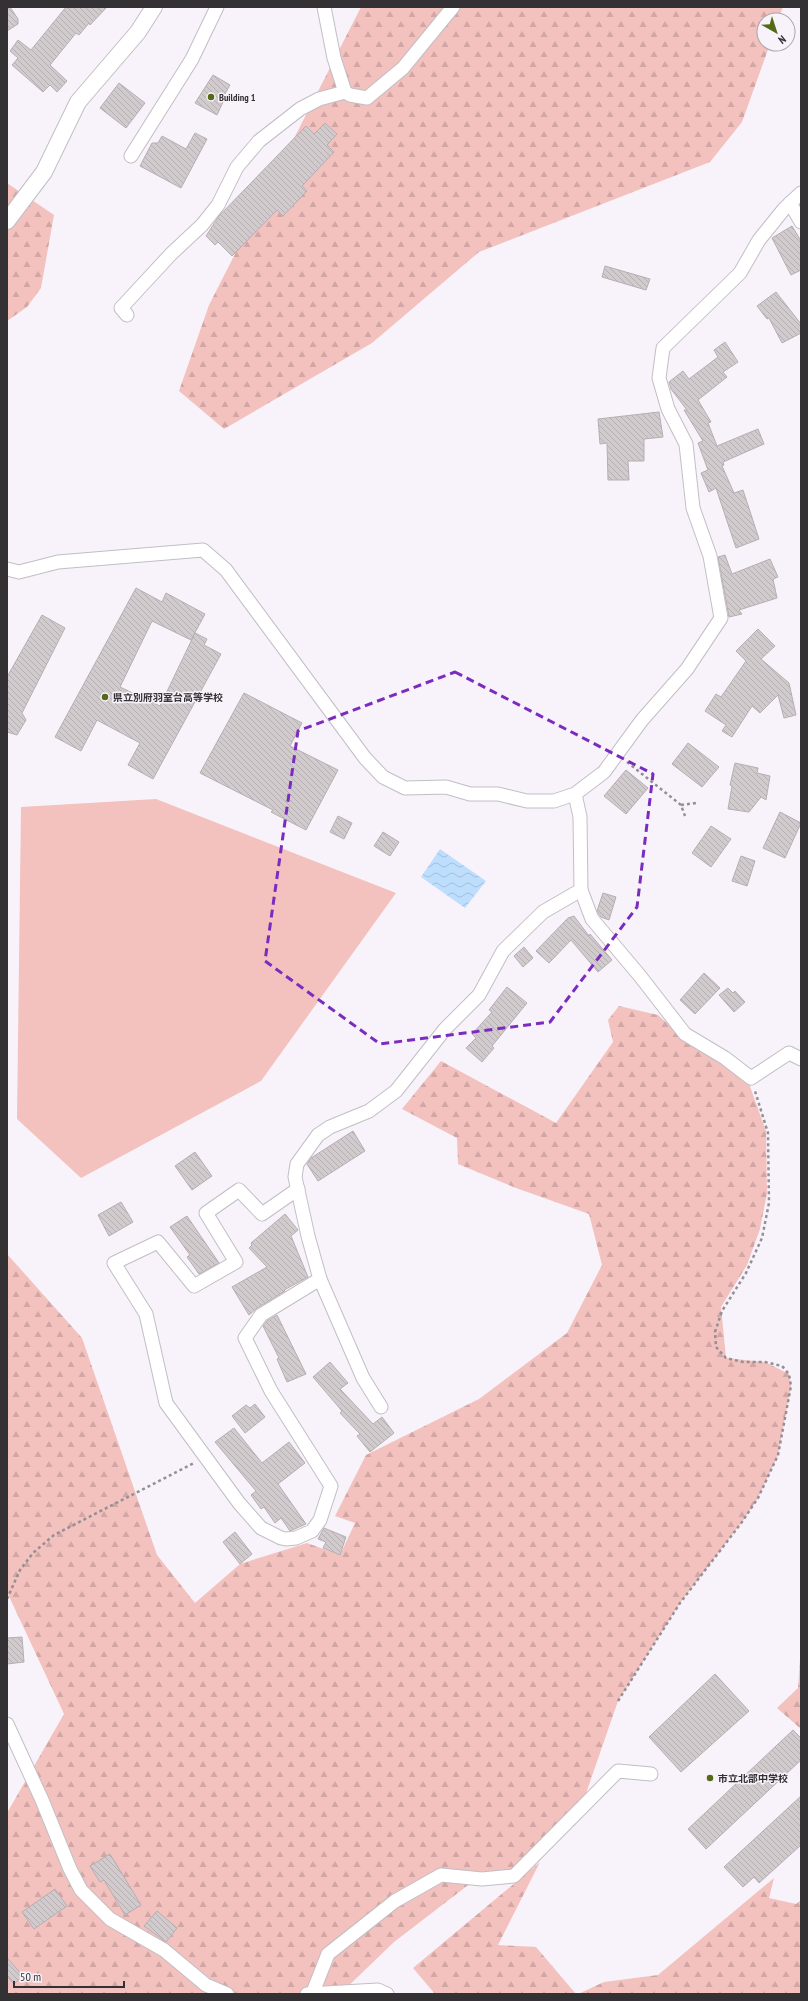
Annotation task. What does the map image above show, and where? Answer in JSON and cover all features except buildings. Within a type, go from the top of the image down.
[{"type":"street","points":[[7,221],[44,172],[78,102],[138,32],[154,7]]},
{"type":"street","points":[[131,156],[192,59],[217,7]]},
{"type":"street","points":[[324,7],[334,58],[345,92],[350,95],[367,98],[403,68],[453,7]]},
{"type":"street","points":[[127,315],[121,308],[171,254],[202,225],[218,205],[237,167],[259,141],[300,109],[319,99],[345,92]]},
{"type":"street","points":[[7,569],[19,572],[58,562],[203,550],[226,570],[365,758],[383,777],[405,788],[446,787],[470,794],[498,794],[527,801],[554,801],[575,794],[604,772],[642,720],[687,669],[721,618],[710,556],[693,508],[686,444],[668,409],[659,378],[663,348],[740,272],[759,240],[790,203],[801,193]]},
{"type":"street","points":[[790,203],[801,222]]},
{"type":"street","points":[[575,794],[580,817],[581,890],[592,919],[640,976],[685,1034],[725,1058],[751,1078],[789,1053],[801,1058]]},
{"type":"street","points":[[381,1407],[363,1378],[320,1279],[308,1236],[295,1177],[297,1164],[318,1136],[334,1124],[369,1110],[396,1091],[445,1029],[479,995],[503,951],[543,912],[581,890]]},
{"type":"street","points":[[298,1189],[262,1214],[239,1190],[206,1213],[236,1262],[194,1286],[158,1242],[114,1263],[146,1314],[166,1404],[239,1503],[261,1528],[281,1538],[296,1538],[312,1531],[320,1520],[331,1486],[271,1390],[245,1338],[261,1315],[320,1279]]},
{"type":"street","points":[[7,1724],[42,1800],[70,1869],[81,1890],[110,1919],[164,1950],[206,1985],[227,1994]]},
{"type":"street","points":[[387,1994],[378,1990],[310,1993],[328,1954],[395,1901],[441,1875],[482,1879],[514,1876],[618,1771],[651,1774]]},
{"type":"path","points":[[617,754],[681,805],[685,816]]},
{"type":"path","points":[[681,805],[696,803]]},
{"type":"path","points":[[618,1701],[680,1603],[742,1522],[758,1498],[778,1455],[787,1413],[791,1386],[789,1374],[782,1366],[765,1362],[743,1362],[726,1358],[716,1347],[715,1332],[722,1311],[746,1273],[762,1238],[769,1203],[768,1133],[751,1078]]},
{"type":"path","points":[[7,1599],[20,1570],[33,1553],[54,1535],[206,1457]]},
{"type":"highlighted area","points":[[455,672],[653,774],[637,907],[550,1022],[380,1044],[265,961],[298,731]]},
{"type":"green space","points":[[361,7],[783,7],[781,12],[756,12],[756,52],[767,52],[742,122],[710,162],[479,252],[372,343],[224,429],[179,391],[209,305]]},
{"type":"green space","points":[[7,183],[54,215],[41,288],[27,307],[7,321]]},
{"type":"green space","points":[[156,799],[396,893],[261,1081],[81,1178],[17,1119],[21,807]]},
{"type":"green space","points":[[619,1006],[658,1015],[697,1050],[726,1064],[747,1078],[766,1131],[767,1193],[760,1229],[747,1265],[721,1307],[726,1358],[765,1362],[789,1374],[791,1386],[778,1455],[758,1498],[742,1522],[680,1603],[618,1701],[575,1825],[497,1880],[476,1879],[394,1942],[340,1994],[7,1994],[7,1813],[64,1714],[7,1592],[7,1254],[82,1338],[157,1555],[195,1603],[240,1564],[307,1543],[340,1555],[355,1523],[335,1516],[366,1455],[479,1399],[567,1333],[602,1265],[589,1214],[516,1188],[458,1164],[457,1138],[402,1109],[441,1061],[556,1123],[613,1042],[608,1020]]},
{"type":"green space","points":[[801,1646],[801,1729],[777,1708],[798,1688]]},
{"type":"green space","points":[[540,1862],[498,1945],[536,1947],[576,1994],[435,1994],[413,1968]]},
{"type":"green space","points":[[774,1878],[769,1898],[796,1904],[801,1900],[801,1994],[578,1994],[604,1982],[658,1975]]},
{"type":"water","points":[[440,849],[486,881],[465,908],[421,877]]},
{"type":"place","name":"Building 1","points":[[211,97]]},
{"type":"place","name":"県立別府羽室台高等学校","points":[[105,697]]},
{"type":"place","name":"市立北部中学校","points":[[710,1778]]}]
